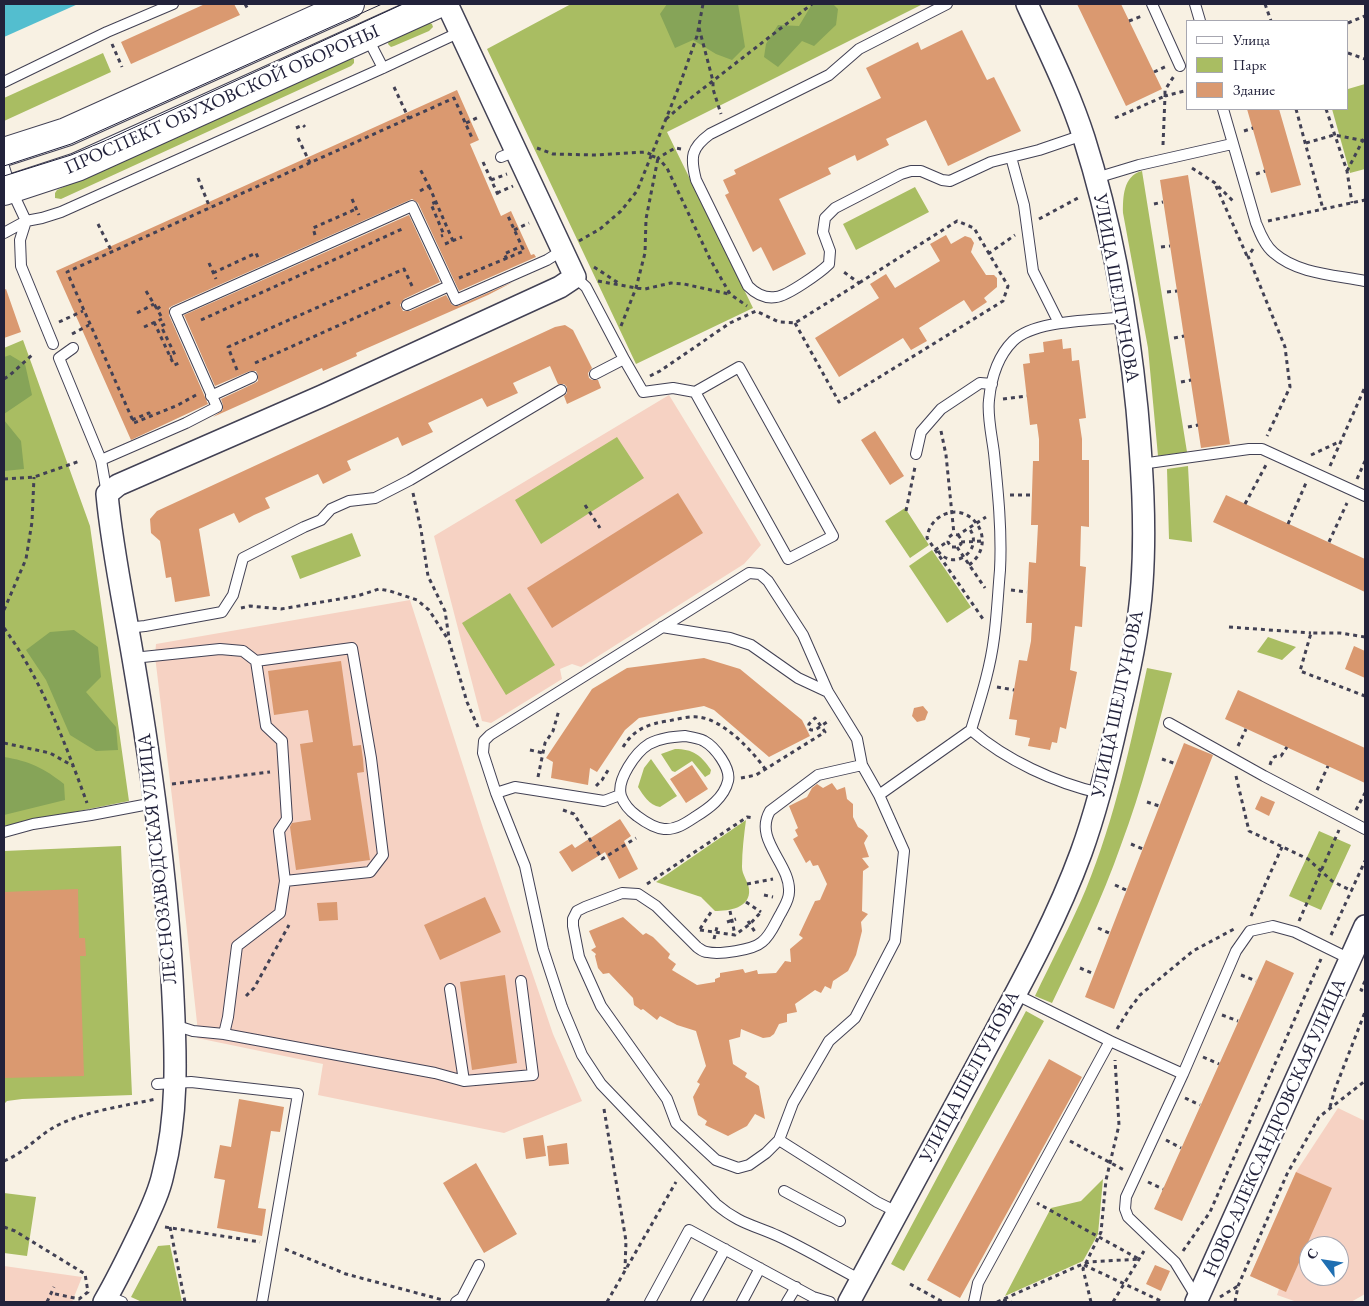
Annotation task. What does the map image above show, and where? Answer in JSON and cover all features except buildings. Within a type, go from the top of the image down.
[{"type":"main road","name":"ПРОСПЕКТ ОБУХОВСКОЙ ОБОРОНЫ","points":[[4,152],[66,132],[350,4]]},
{"type":"main road","name":"ПРОСПЕКТ ОБУХОВСКОЙ ОБОРОНЫ","points":[[6,182],[77,167],[437,4]]},
{"type":"street","points":[[107,494],[118,485],[322,396],[583,275],[510,160],[460,32],[446,4]]},
{"type":"street","name":"УЛИЦА ШЕЛГУНОВА","points":[[850,1302],[1015,994],[1057,911],[1082,852],[1100,793],[1133,656],[1139,616],[1143,546],[1141,464],[1126,317],[1096,178],[1083,135],[1066,90],[1027,4]]},
{"type":"street","name":"ЛЕСНОЗАВОДСКАЯ УЛИЦА","points":[[107,494],[154,803],[171,941],[174,1025],[166,1083],[172,1130],[163,1177],[111,1300]]},
{"type":"street","name":"НОВО-АЛЕКСАНДРОВСКАЯ УЛИЦА","points":[[1198,1301],[1365,926]]},
{"type":"lane","points":[[4,82],[107,32],[173,4]]},
{"type":"lane","points":[[947,4],[859,49],[828,75],[710,134],[700,141],[694,151],[692,164],[696,180],[748,286],[756,293],[765,297],[777,297],[818,275],[829,264],[830,251],[823,232],[825,218],[835,208],[901,174],[921,171],[942,180],[950,181],[991,162],[1039,150],[1083,135]]},
{"type":"lane","points":[[1195,4],[1200,20]]},
{"type":"lane","points":[[1156,5],[1180,66]]},
{"type":"lane","points":[[4,233],[26,221],[61,212],[460,32]]},
{"type":"lane","points":[[366,36],[383,68]]},
{"type":"lane","points":[[1223,110],[1256,223],[1272,252],[1286,262],[1304,270],[1365,281]]},
{"type":"lane","points":[[1096,178],[1139,165],[1232,144]]},
{"type":"lane","points":[[1011,157],[1024,205],[1033,271],[1059,323]]},
{"type":"lane","points":[[6,182],[26,221],[20,240],[21,266],[54,344]]},
{"type":"lane","points":[[101,460],[186,423],[217,407],[175,312],[222,290],[412,206],[456,300],[547,260],[567,247]]},
{"type":"lane","points":[[583,275],[624,360],[643,392],[673,388],[695,392],[739,367],[833,536],[788,559],[695,392]]},
{"type":"lane","points":[[407,306],[449,286]]},
{"type":"lane","points":[[879,795],[971,730],[988,668],[998,591],[999,509],[989,400],[996,369],[1003,353],[1013,340],[1024,332],[1059,323],[1126,317]]},
{"type":"lane","points":[[74,348],[59,358],[101,460],[107,494]]},
{"type":"lane","points":[[595,374],[624,360]]},
{"type":"lane","points":[[211,396],[252,377]]},
{"type":"lane","points":[[916,454],[921,432],[938,413],[980,383],[992,384]]},
{"type":"lane","points":[[127,628],[222,612],[233,595],[243,558],[321,520],[331,508],[349,501],[375,498],[410,480],[561,390]]},
{"type":"lane","points":[[1141,464],[1248,449],[1267,451],[1365,496]]},
{"type":"lane","points":[[861,1280],[778,1236],[742,1222],[728,1214],[716,1204],[601,1084],[582,1055],[562,1006],[543,949],[525,866],[496,793],[483,753],[484,742],[499,729],[749,573],[760,574],[768,581],[803,635],[828,692],[858,739],[862,765],[879,795],[904,852],[894,941],[855,1018],[829,1041],[793,1103],[779,1140],[766,1153],[748,1165],[738,1168],[716,1160],[676,1123],[667,1099],[601,1006],[579,957],[572,926],[573,919],[577,912],[585,907],[622,893],[638,894],[656,906],[697,948],[705,952],[715,953],[751,948],[762,943],[770,934],[790,893],[786,877],[766,833],[766,818],[777,805],[818,775],[862,765]]},
{"type":"lane","points":[[662,627],[730,638],[751,645],[798,678],[828,692]]},
{"type":"lane","points":[[256,661],[352,648],[371,758],[383,855],[370,872],[286,881]]},
{"type":"lane","points":[[133,658],[220,649],[243,651],[256,661],[266,726],[282,741],[287,819],[279,830],[286,881],[280,913],[237,946],[224,1034]]},
{"type":"lane","points":[[1169,723],[1365,829]]},
{"type":"lane","points":[[971,730],[997,750],[1064,784],[1100,793]]},
{"type":"lane","points":[[685,736],[704,741],[718,754],[727,769],[728,781],[721,796],[708,809],[680,827],[664,829],[650,825],[630,811],[620,795],[622,780],[632,760],[647,745],[666,737],[685,736]]},
{"type":"lane","points":[[496,793],[515,786],[604,801],[620,795]]},
{"type":"lane","points":[[4,832],[33,824],[154,803]]},
{"type":"lane","points":[[1198,1301],[1175,1262],[1128,1217],[1125,1209],[1126,1197],[1248,926],[1273,926],[1294,932],[1350,959]]},
{"type":"lane","points":[[174,1025],[193,1031],[224,1034],[435,1073],[464,1082],[533,1075],[521,981]]},
{"type":"lane","points":[[450,989],[464,1082]]},
{"type":"lane","points":[[1015,994],[1110,1041],[1183,1074]]},
{"type":"lane","points":[[974,1302],[978,1283],[1110,1041]]},
{"type":"lane","points":[[166,1083],[191,1082],[298,1094],[262,1302]]},
{"type":"lane","points":[[779,1140],[877,1202],[897,1212]]},
{"type":"lane","points":[[784,1191],[840,1222]]},
{"type":"lane","points":[[650,1302],[689,1230],[813,1297],[830,1302]]},
{"type":"lane","points":[[696,1302],[725,1249]]},
{"type":"lane","points":[[456,1302],[462,1298],[479,1265]]},
{"type":"lane","points":[[742,1302],[760,1268]]},
{"type":"lane","points":[[787,1302],[796,1287]]},
{"type":"path","points":[[245,4],[249,11]]},
{"type":"path","points":[[567,247],[600,229],[621,211],[637,191],[697,36],[703,4]]},
{"type":"path","points":[[664,121],[686,101],[812,4]]},
{"type":"path","points":[[1265,4],[1271,20]]},
{"type":"path","points":[[1349,23],[1365,16]]},
{"type":"path","points":[[699,26],[724,127]]},
{"type":"path","points":[[110,39],[122,67]]},
{"type":"path","points":[[1349,53],[1365,59]]},
{"type":"path","points":[[1162,160],[1165,90],[1180,66]]},
{"type":"path","points":[[394,87],[409,119]]},
{"type":"path","points":[[1115,118],[1165,96],[1186,91]]},
{"type":"path","points":[[198,395],[134,424],[66,272],[454,98],[474,140]]},
{"type":"path","points":[[1296,110],[1323,208]]},
{"type":"path","points":[[1326,110],[1347,171],[1352,203]]},
{"type":"path","points":[[296,128],[304,125],[305,127]]},
{"type":"path","points":[[1306,142],[1334,135],[1365,139],[1347,171]]},
{"type":"path","points":[[298,138],[310,163]]},
{"type":"path","points":[[620,329],[636,288],[645,253],[646,219],[658,158],[675,148]]},
{"type":"path","points":[[539,149],[553,154],[596,155],[646,152],[658,158],[667,168],[710,259],[730,294]]},
{"type":"path","points":[[1174,158],[1215,184],[1256,223],[1365,200]]},
{"type":"path","points":[[491,180],[510,160]]},
{"type":"path","points":[[484,162],[498,195],[519,184]]},
{"type":"path","points":[[420,169],[453,240]]},
{"type":"path","points":[[198,178],[210,208]]},
{"type":"path","points":[[1215,184],[1248,256],[1284,347],[1290,387],[1267,451],[1245,504]]},
{"type":"path","points":[[420,191],[429,186]]},
{"type":"path","points":[[1045,216],[1078,198]]},
{"type":"path","points":[[314,232],[312,228],[357,210],[352,199]]},
{"type":"path","points":[[436,202],[431,204],[444,235],[440,236]]},
{"type":"path","points":[[1154,204],[1164,202]]},
{"type":"path","points":[[459,278],[524,251],[508,216]]},
{"type":"path","points":[[514,230],[536,220]]},
{"type":"path","points":[[583,275],[607,284],[636,288],[645,289],[671,283],[730,294],[756,311],[779,322],[795,323],[957,221],[974,228],[1008,286],[1003,301],[839,402],[795,323]]},
{"type":"path","points":[[98,224],[112,252]]},
{"type":"path","points":[[201,320],[402,229]]},
{"type":"path","points":[[1248,256],[1262,236]]},
{"type":"path","points":[[446,244],[462,237]]},
{"type":"path","points":[[1161,247],[1170,246]]},
{"type":"path","points":[[988,254],[998,247]]},
{"type":"path","points":[[208,263],[214,274],[256,254],[258,257]]},
{"type":"path","points":[[829,264],[839,268],[859,283]]},
{"type":"path","points":[[237,371],[228,347],[404,269],[415,291]]},
{"type":"path","points":[[583,275],[622,286]]},
{"type":"path","points":[[146,291],[156,309]]},
{"type":"path","points":[[1167,292],[1177,291]]},
{"type":"path","points":[[248,366],[394,301]]},
{"type":"path","points":[[137,313],[154,304]]},
{"type":"path","points":[[47,328],[83,311]]},
{"type":"path","points":[[638,382],[660,371],[730,323],[756,311]]},
{"type":"path","points":[[144,327],[161,320]]},
{"type":"path","points":[[154,322],[174,365],[180,362]]},
{"type":"path","points":[[165,324],[161,326],[175,355],[170,357]]},
{"type":"path","points":[[75,332],[89,325]]},
{"type":"path","points":[[1174,338],[1184,336]]},
{"type":"path","points":[[4,379],[32,355]]},
{"type":"path","points":[[1181,382],[1191,380]]},
{"type":"path","points":[[1325,478],[1365,386]]},
{"type":"path","points":[[989,400],[1027,396]]},
{"type":"path","points":[[938,413],[946,455],[952,513],[956,534],[961,537],[961,542]]},
{"type":"path","points":[[1188,427],[1198,425]]},
{"type":"path","points":[[1294,463],[1342,441]]},
{"type":"path","points":[[906,512],[916,454]]},
{"type":"path","points":[[4,479],[34,477],[80,461]]},
{"type":"path","points":[[1288,524],[1311,471]]},
{"type":"path","points":[[4,610],[26,559],[32,522],[34,477]]},
{"type":"path","points":[[410,480],[421,530],[428,576],[445,611],[449,641],[467,702],[484,742]]},
{"type":"path","points":[[998,496],[1032,494]]},
{"type":"path","points":[[585,505],[600,528]]},
{"type":"path","points":[[936,549],[948,542],[950,536],[970,528],[999,509]]},
{"type":"path","points":[[969,565],[979,555],[983,541],[977,523],[969,516],[963,513],[952,513],[941,516],[930,526],[927,538],[940,554],[949,560],[964,558],[972,551],[974,541],[970,528]]},
{"type":"path","points":[[957,547],[961,542],[1000,540]]},
{"type":"path","points":[[948,542],[951,547],[957,547]]},
{"type":"path","points":[[957,547],[985,588],[998,591]]},
{"type":"path","points":[[936,549],[982,619],[995,622]]},
{"type":"path","points":[[222,612],[250,606],[281,609],[357,596],[379,590],[390,591],[417,600],[429,610],[449,641]]},
{"type":"path","points":[[4,628],[27,665],[73,766],[91,815]]},
{"type":"path","points":[[1229,628],[1311,634],[1340,633],[1365,636]]},
{"type":"path","points":[[1311,634],[1300,671],[1365,696]]},
{"type":"path","points":[[530,776],[538,777],[544,743],[553,731],[560,704]]},
{"type":"path","points":[[728,781],[756,775],[824,732],[815,718],[808,728],[815,730]]},
{"type":"path","points":[[1246,729],[1232,758],[1249,832],[1308,859],[1332,881],[1352,891]]},
{"type":"path","points":[[4,743],[50,753],[73,766]]},
{"type":"path","points":[[1264,776],[1273,758],[1276,755],[1281,756],[1287,747]]},
{"type":"path","points":[[530,750],[543,753]]},
{"type":"path","points":[[1162,759],[1176,764]]},
{"type":"path","points":[[1312,802],[1328,766]]},
{"type":"path","points":[[171,784],[284,770]]},
{"type":"path","points":[[1148,802],[1159,806]]},
{"type":"path","points":[[561,808],[566,812],[574,814],[602,859],[636,838]]},
{"type":"path","points":[[638,894],[649,881],[747,817],[766,818]]},
{"type":"path","points":[[1294,932],[1344,818]]},
{"type":"path","points":[[1131,844],[1142,848]]},
{"type":"path","points":[[1091,1302],[1083,1269],[1099,1237],[1106,1180],[1119,1126],[1116,1063],[1110,1041],[1140,995],[1193,951],[1248,926],[1282,847]]},
{"type":"path","points":[[1175,1262],[1210,1212],[1365,861]]},
{"type":"path","points":[[747,884],[786,877]]},
{"type":"path","points":[[759,882],[759,887]]},
{"type":"path","points":[[1115,885],[1126,890]]},
{"type":"path","points":[[746,902],[776,922]]},
{"type":"path","points":[[691,942],[713,909]]},
{"type":"path","points":[[730,911],[734,920],[738,950]]},
{"type":"path","points":[[699,930],[735,935],[750,924],[761,912]]},
{"type":"path","points":[[707,917],[712,920]]},
{"type":"path","points":[[727,922],[734,920]]},
{"type":"path","points":[[244,998],[254,988],[290,924]]},
{"type":"path","points":[[1098,928],[1110,933]]},
{"type":"path","points":[[1080,968],[1094,974]]},
{"type":"path","points":[[1365,981],[1361,990],[1365,992]]},
{"type":"path","points":[[1330,1108],[1335,1089],[1365,1012]]},
{"type":"path","points":[[1234,1302],[1237,1287],[1287,1174],[1319,1117],[1365,1081]]},
{"type":"path","points":[[4,1161],[14,1158],[52,1128],[69,1121],[92,1113],[156,1099]]},
{"type":"path","points":[[603,1100],[626,1241],[624,1269]]},
{"type":"path","points":[[1068,1140],[1121,1168]]},
{"type":"path","points":[[606,1302],[611,1297],[613,1288],[684,1169]]},
{"type":"path","points":[[1025,1197],[1139,1259]]},
{"type":"path","points":[[163,1226],[272,1244],[346,1274],[450,1302]]},
{"type":"path","points":[[4,1227],[15,1230],[85,1274],[88,1292],[79,1298],[51,1294]]},
{"type":"path","points":[[170,1227],[185,1302]]},
{"type":"path","points":[[1114,1302],[1152,1239]]},
{"type":"path","points":[[997,1302],[1090,1262],[1139,1259]]},
{"type":"path","points":[[1084,1264],[1163,1302]]},
{"type":"path","points":[[910,1284],[943,1302]]},
{"type":"path","points":[[47,1302],[54,1287]]},
{"type":"path","points":[[1003,1300],[1011,1302]]},
{"type":"shaded area","points":[[669,395],[761,545],[744,564],[581,667],[572,664],[560,669],[562,679],[491,723],[482,721],[434,536]]},
{"type":"shaded area","points":[[410,600],[483,828],[553,1034],[582,1101],[504,1133],[318,1095],[323,1064],[197,1038],[198,1032],[177,839],[155,656],[156,644]]},
{"type":"shaded area","points":[[1338,1108],[1365,1121],[1365,1294],[1351,1302],[1297,1302],[1277,1295],[1279,1289],[1250,1276],[1296,1172]]},
{"type":"shaded area","points":[[4,1266],[82,1277],[72,1302],[4,1302]]},
{"type":"green space","points":[[571,4],[923,4],[667,132],[753,308],[636,364],[487,49]]},
{"type":"green space","points":[[667,4],[738,4],[745,47],[732,60],[716,54],[693,40],[675,48],[660,14]]},
{"type":"green space","points":[[812,4],[833,4],[838,9],[836,25],[814,46],[802,41],[778,67],[764,57],[766,44],[778,25],[799,26]]},
{"type":"green space","points":[[428,22],[433,27],[429,31],[391,47],[388,44],[389,39]]},
{"type":"green space","points":[[103,53],[111,72],[4,121],[4,98]]},
{"type":"green space","points":[[347,58],[354,59],[354,63],[351,66],[61,199],[55,198],[57,190]]},
{"type":"green space","points":[[1365,84],[1365,169],[1350,173],[1332,110],[1349,110],[1349,89]]},
{"type":"green space","points":[[1142,171],[1187,452],[1158,456],[1148,348],[1123,213],[1125,188],[1131,177]]},
{"type":"green space","points":[[915,187],[929,212],[856,250],[843,224]]},
{"type":"green space","points":[[23,340],[90,526],[129,801],[4,826],[4,348]]},
{"type":"green space","points":[[10,355],[25,364],[32,395],[4,414],[4,357]]},
{"type":"green space","points":[[4,420],[21,441],[24,469],[4,471]]},
{"type":"green space","points":[[617,437],[644,478],[541,544],[515,500]]},
{"type":"green space","points":[[1188,466],[1192,542],[1169,539],[1167,469]]},
{"type":"green space","points":[[905,508],[929,545],[910,558],[885,521]]},
{"type":"green space","points":[[352,533],[361,556],[300,579],[291,556]]},
{"type":"green space","points":[[932,550],[971,607],[947,623],[909,566]]},
{"type":"green space","points":[[510,593],[555,665],[506,695],[462,623]]},
{"type":"green space","points":[[74,630],[98,647],[101,677],[86,692],[116,727],[118,750],[96,751],[70,735],[46,680],[26,650],[50,632]]},
{"type":"green space","points":[[1268,637],[1296,647],[1282,660],[1257,652]]},
{"type":"green space","points":[[1147,668],[1172,673],[1149,760],[1114,865],[1052,1003],[1035,996],[1086,889],[1106,835],[1135,724]]},
{"type":"green space","points":[[675,749],[687,750],[696,754],[704,760],[711,770],[710,774],[705,777],[692,761],[675,772],[672,771],[661,754]]},
{"type":"green space","points":[[4,757],[29,763],[57,778],[64,784],[65,800],[4,815]]},
{"type":"green space","points":[[651,759],[677,796],[660,807],[650,802],[638,787],[644,768]]},
{"type":"green space","points":[[746,820],[742,867],[749,895],[743,904],[732,909],[715,911],[701,897],[656,882]]},
{"type":"green space","points":[[1319,831],[1351,845],[1321,910],[1289,896]]},
{"type":"green space","points":[[121,846],[132,1095],[22,1099],[7,1101],[4,1104],[4,851]]},
{"type":"green space","points":[[1026,1011],[1044,1021],[904,1271],[891,1264]]},
{"type":"green space","points":[[1103,1179],[1098,1234],[1083,1261],[1005,1296],[1051,1208],[1081,1201]]},
{"type":"green space","points":[[4,1193],[36,1197],[27,1256],[4,1253]]},
{"type":"green space","points":[[170,1245],[182,1302],[142,1302],[131,1297],[158,1246]]},
{"type":"water","points":[[4,4],[78,4],[4,37]]},
{"type":"tram line","points":[[4,166],[71,144],[382,4]]},
{"type":"tram line","points":[[4,176],[71,155],[107,140],[403,4]]}]
